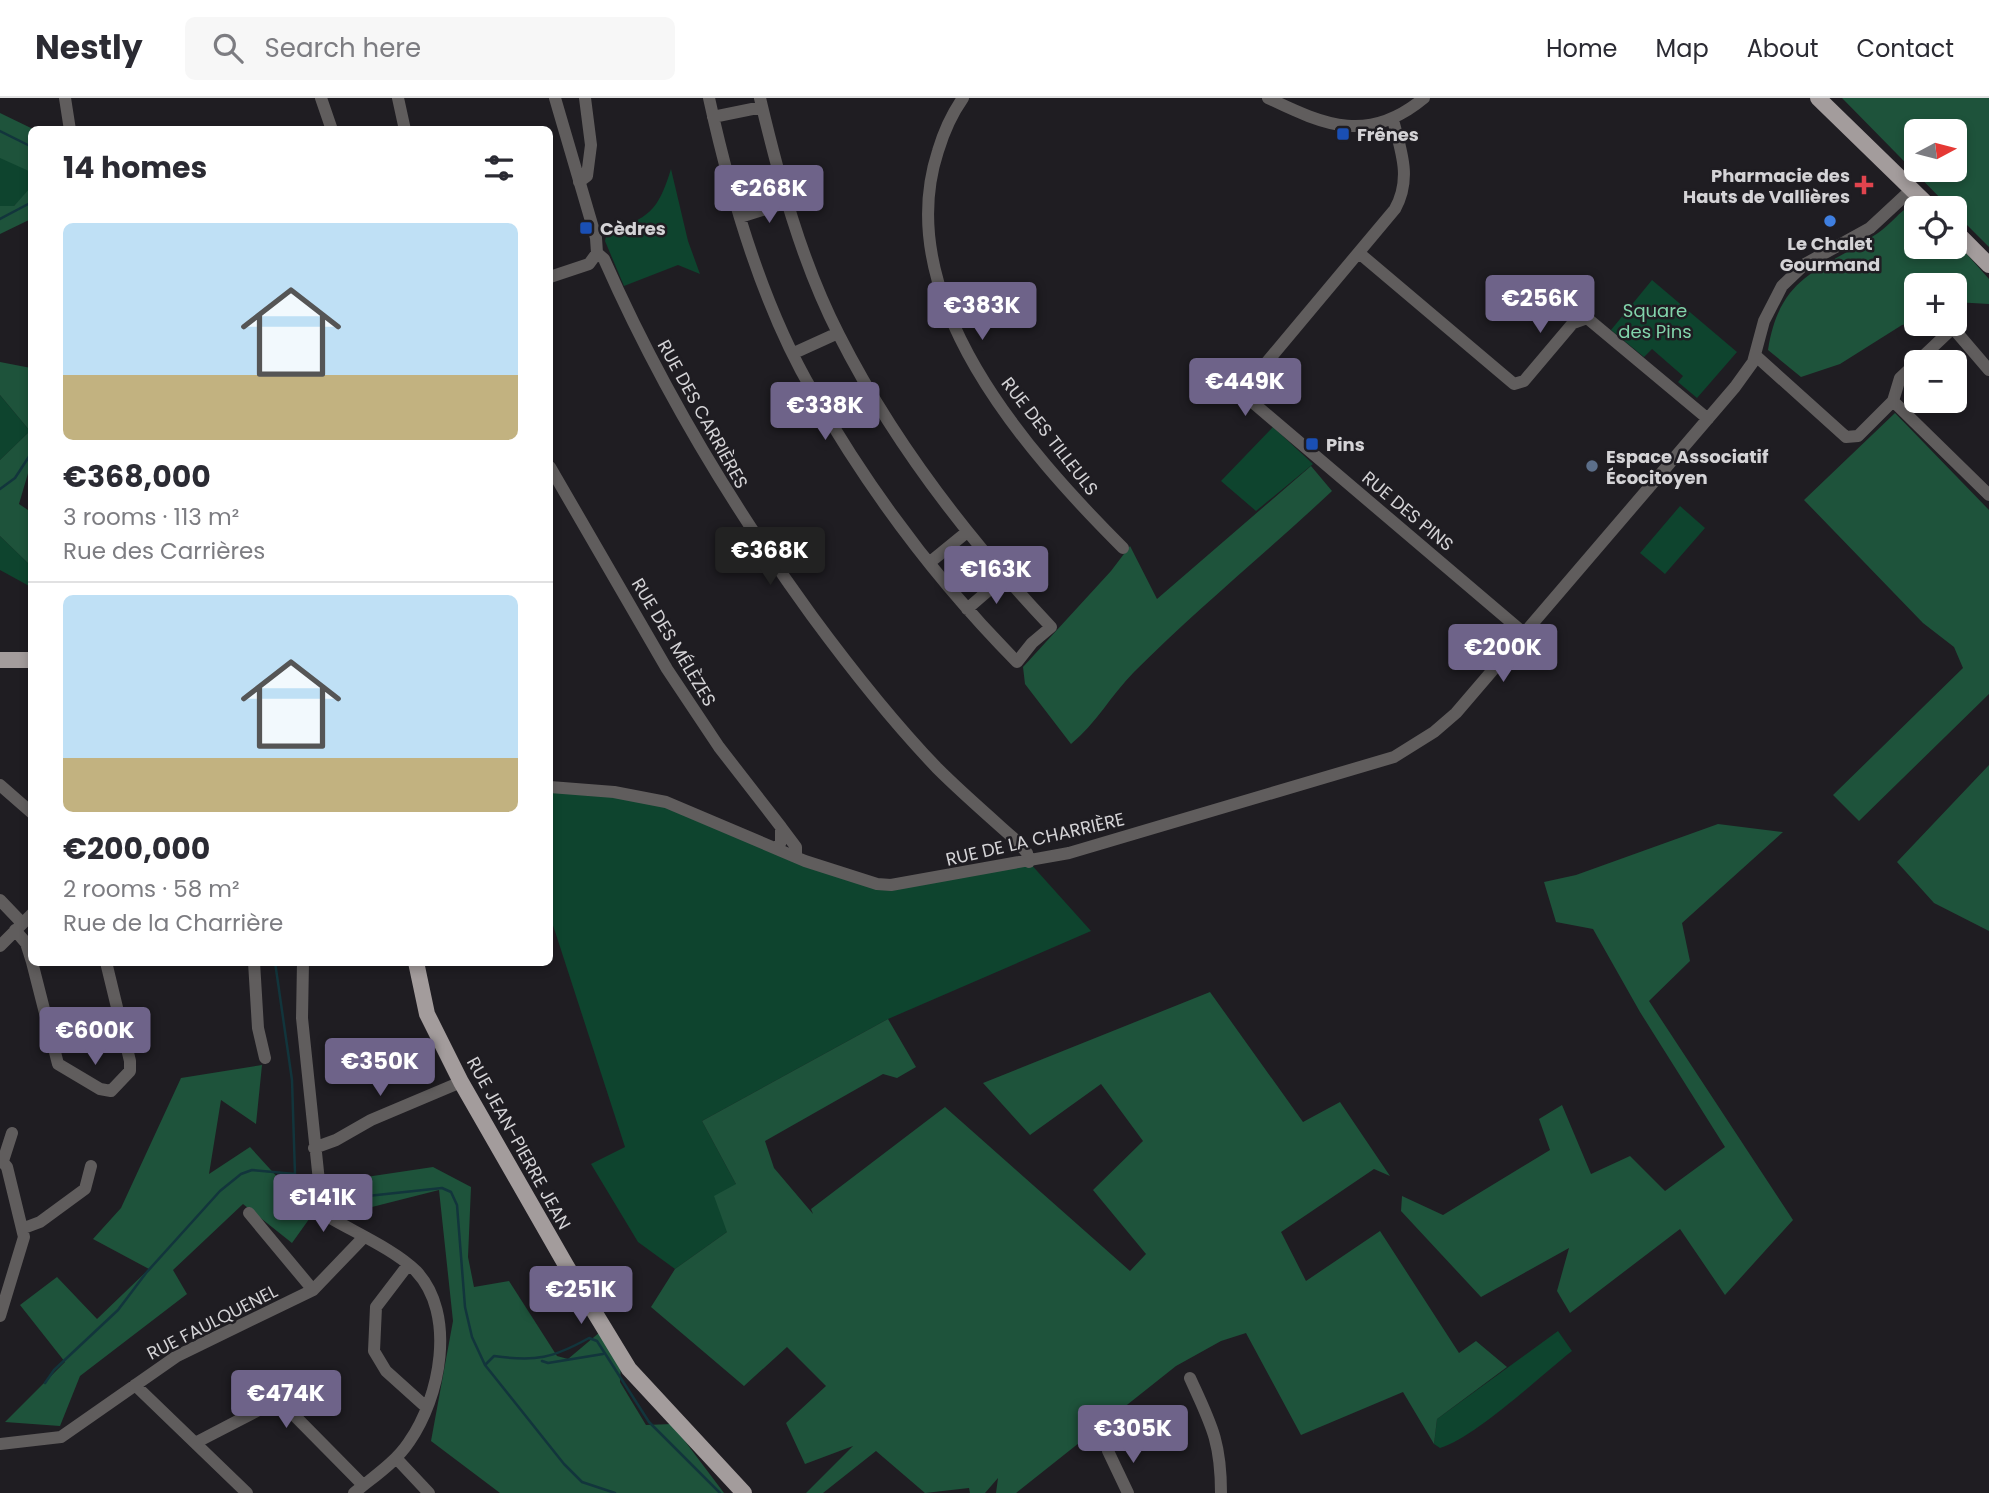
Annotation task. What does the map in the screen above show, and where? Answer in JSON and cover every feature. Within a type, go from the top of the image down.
[{"type":"main road","points":[[1818,98],[1919,196]]},
{"type":"main road","points":[[1967,243],[1989,265]]},
{"type":"main road","points":[[0,660],[28,660]]},
{"type":"main road","name":"RUE JEAN-PIERRE JEAN","points":[[417,966],[427,1013],[461,1082],[629,1369],[744,1493]]},
{"type":"street","points":[[65,98],[69,126]]},
{"type":"street","points":[[321,98],[330,126]]},
{"type":"street","points":[[398,98],[404,126]]},
{"type":"street","name":"RUE DES CARRIÈRES","points":[[555,98],[596,238],[597,253],[604,259],[644,345],[692,436],[739,512],[891,718],[938,769],[1019,843],[1027,853],[1029,862]]},
{"type":"street","points":[[579,182],[587,176],[591,145],[585,98]]},
{"type":"street","points":[[709,98],[713,117],[740,217],[765,286],[812,391],[880,497],[929,563],[967,609],[1017,662],[1032,643],[1051,627],[967,532],[873,398],[838,333],[810,269],[788,202],[762,101],[713,117]]},
{"type":"street","name":"RUE DES TILLEULS","points":[[963,98],[947,124],[931,173],[927,211],[929,245],[937,281],[967,350],[1006,412],[1060,482],[1123,548]]},
{"type":"street","points":[[1268,98],[1306,117],[1331,124],[1374,125],[1393,120],[1424,98]]},
{"type":"street","name":"RUE DES PINS","points":[[1393,120],[1404,162],[1405,187],[1395,209],[1251,381],[1251,401],[1525,634]]},
{"type":"street","name":"RUE DE LA CHARRIÈRE","points":[[553,787],[614,792],[666,802],[796,857],[877,884],[891,885],[1029,862],[1115,841],[1394,757],[1434,732],[1456,713],[1744,376],[1756,356],[1767,313],[1782,286],[1805,264],[1870,228],[1912,189]]},
{"type":"street","points":[[740,217],[788,202]]},
{"type":"street","points":[[553,276],[589,264],[597,253]]},
{"type":"street","points":[[1359,253],[1514,384],[1524,381],[1573,323],[1587,318],[1708,419]]},
{"type":"street","points":[[1756,356],[1846,437],[1858,436],[1893,401],[1899,378],[1953,328],[1989,370]]},
{"type":"street","points":[[794,353],[838,333]]},
{"type":"street","points":[[1893,401],[1989,495]]},
{"type":"street","name":"RUE DES MÉLÈZES","points":[[553,472],[667,668],[719,747],[793,840],[796,857]]},
{"type":"street","points":[[929,563],[967,532]]},
{"type":"street","points":[[967,609],[1004,577]]},
{"type":"street","points":[[0,785],[28,809]]},
{"type":"street","points":[[778,849],[781,827]]},
{"type":"street","points":[[0,900],[23,922],[28,949]]},
{"type":"street","points":[[0,946],[23,922]]},
{"type":"street","points":[[33,966],[56,1060],[61,1066],[100,1089],[111,1091],[130,1071],[130,1061],[107,966]]},
{"type":"street","points":[[254,966],[258,1028],[265,1058]]},
{"type":"street","points":[[197,1442],[276,1401],[286,1407],[358,1489],[397,1458],[416,1432],[426,1407],[440,1352],[440,1319],[427,1286],[408,1265],[328,1217],[322,1210],[302,1018],[303,966]]},
{"type":"street","points":[[314,1149],[371,1120],[461,1082]]},
{"type":"street","points":[[0,1316],[6,1277],[24,1228],[2,1160],[12,1133]]},
{"type":"street","points":[[24,1228],[40,1222],[85,1189],[91,1166]]},
{"type":"street","name":"RUE FAULQUENEL","points":[[249,1213],[313,1290]]},
{"type":"street","name":"RUE FAULQUENEL","points":[[0,1444],[61,1437],[177,1356],[313,1290],[363,1238]]},
{"type":"street","points":[[408,1265],[376,1307],[374,1352],[386,1371],[426,1407]]},
{"type":"street","points":[[1190,1378],[1217,1437],[1221,1461],[1221,1493]]},
{"type":"street","points":[[135,1385],[247,1493]]},
{"type":"street","points":[[1108,1451],[1128,1493]]},
{"type":"street","points":[[397,1458],[429,1493]]},
{"type":"green space","points":[[1842,98],[1989,98],[1989,247],[1967,225],[1967,196],[1938,196],[1924,182],[1967,182],[1967,119],[1904,119],[1904,161]]},
{"type":"green space","points":[[0,113],[28,127],[28,171],[0,158]]},
{"type":"green space","points":[[0,139],[28,153],[28,192],[14,206],[0,213]]},
{"type":"green space","points":[[671,169],[688,241],[700,274],[678,265],[624,286],[605,241],[607,231],[633,222],[650,211],[661,195]]},
{"type":"green space","points":[[28,190],[28,220],[0,234],[0,206],[14,206]]},
{"type":"green space","points":[[1903,211],[1904,259],[1967,259],[1967,254],[1989,279],[1989,304],[1967,303],[1967,273],[1904,273],[1904,325],[1840,364],[1801,377],[1768,350],[1782,305],[1806,277],[1878,233]]},
{"type":"green space","name":"Square des Pins","points":[[1652,280],[1737,352],[1697,398],[1678,382],[1683,376],[1652,349],[1644,357],[1611,330]]},
{"type":"green space","points":[[0,362],[28,367],[28,429],[0,395]]},
{"type":"green space","points":[[0,395],[28,429],[28,433],[0,460]]},
{"type":"green space","points":[[1895,413],[1989,510],[1989,694],[1859,821],[1833,795],[1963,668],[1954,647],[1923,623],[1804,500]]},
{"type":"green space","points":[[1273,427],[1313,464],[1256,511],[1221,481]]},
{"type":"green space","points":[[28,433],[28,473],[19,504],[28,510],[28,563],[0,536],[0,460]]},
{"type":"green space","points":[[1311,466],[1332,491],[1158,649],[1071,744],[1025,684],[1023,667],[1111,571],[1130,546],[1157,599]]},
{"type":"green space","points":[[1680,506],[1705,528],[1665,574],[1640,553]]},
{"type":"green space","points":[[0,536],[28,563],[28,585],[0,570]]},
{"type":"green space","points":[[1989,765],[1989,931],[1934,903],[1897,862]]},
{"type":"green space","points":[[553,787],[650,798],[877,884],[1029,862],[1091,931],[888,1019],[702,1121],[736,1184],[727,1232],[675,1269],[638,1242],[591,1164],[625,1147],[553,925]]},
{"type":"green space","points":[[1718,824],[1783,832],[1682,923],[1690,961],[1649,1001],[1793,1220],[1725,1295],[1680,1229],[1570,1313],[1557,1291],[1569,1248],[1481,1297],[1401,1211],[1402,1196],[1443,1215],[1550,1150],[1539,1119],[1562,1105],[1591,1174],[1630,1156],[1665,1191],[1725,1147],[1640,1012],[1593,929],[1556,922],[1544,882],[1576,875]]},
{"type":"green space","points":[[1210,992],[1303,1122],[1340,1102],[1390,1176],[1374,1169],[1281,1232],[1306,1281],[1380,1231],[1459,1353],[1476,1341],[1507,1367],[1437,1419],[1434,1444],[1403,1392],[1301,1435],[1246,1333],[1221,1341],[1176,1366],[1016,1493],[996,1493],[998,1478],[985,1493],[970,1493],[969,1488],[925,1493],[876,1451],[823,1493],[806,1493],[853,1446],[805,1464],[786,1423],[826,1386],[787,1347],[744,1386],[651,1307],[675,1269],[727,1232],[714,1196],[736,1184],[702,1121],[888,1019],[916,1067],[897,1078],[883,1074],[765,1141],[774,1168],[813,1214],[811,1209],[945,1107],[1130,1271],[1146,1254],[1093,1190],[1143,1141],[1101,1084],[1030,1135],[983,1083]]},
{"type":"green space","points":[[262,1065],[256,1124],[221,1100],[209,1174],[250,1147],[312,1215],[292,1243],[243,1204],[173,1270],[187,1294],[80,1376],[60,1426],[5,1422],[65,1362],[20,1305],[57,1277],[97,1319],[149,1269],[93,1239],[121,1208],[181,1078]]},
{"type":"green space","points":[[433,1167],[471,1187],[468,1257],[474,1287],[509,1281],[557,1356],[568,1359],[600,1332],[621,1365],[620,1382],[646,1425],[672,1424],[724,1493],[500,1493],[431,1441],[453,1321],[439,1190],[372,1207],[341,1206],[346,1180]]},
{"type":"green space","points":[[1558,1331],[1572,1351],[1471,1432],[1440,1448],[1434,1444],[1437,1419]]},
{"type":"waterway","points":[[0,131],[28,145]]},
{"type":"waterway","points":[[0,219],[28,204]]},
{"type":"waterway","points":[[0,489],[15,478],[28,458]]},
{"type":"waterway","points":[[276,966],[292,1080],[295,1174],[305,1186],[315,1192]]},
{"type":"waterway","points":[[45,1383],[54,1370],[118,1310],[146,1273],[220,1191],[241,1174],[252,1170],[295,1174]]},
{"type":"waterway","points":[[325,1195],[349,1198],[442,1188],[451,1192],[457,1205],[465,1307],[472,1337],[485,1365],[564,1464],[582,1482],[615,1493]]},
{"type":"waterway","points":[[485,1365],[494,1356],[522,1359],[544,1357],[589,1338],[597,1341],[649,1422],[720,1493]]},
{"type":"waterway","points":[[542,1361],[548,1363],[603,1354]]},
{"type":"place","name":"Frênes","points":[[1343,134]]},
{"type":"place","name":"Pharmacie des Hauts de Vallières","points":[[1864,185]]},
{"type":"place","name":"Le Chalet Gourmand","points":[[1830,221]]},
{"type":"place","name":"Cèdres","points":[[586,228]]},
{"type":"place","name":"Pins","points":[[1312,444]]},
{"type":"place","name":"Espace Associatif Écocitoyen","points":[[1592,466]]}]
